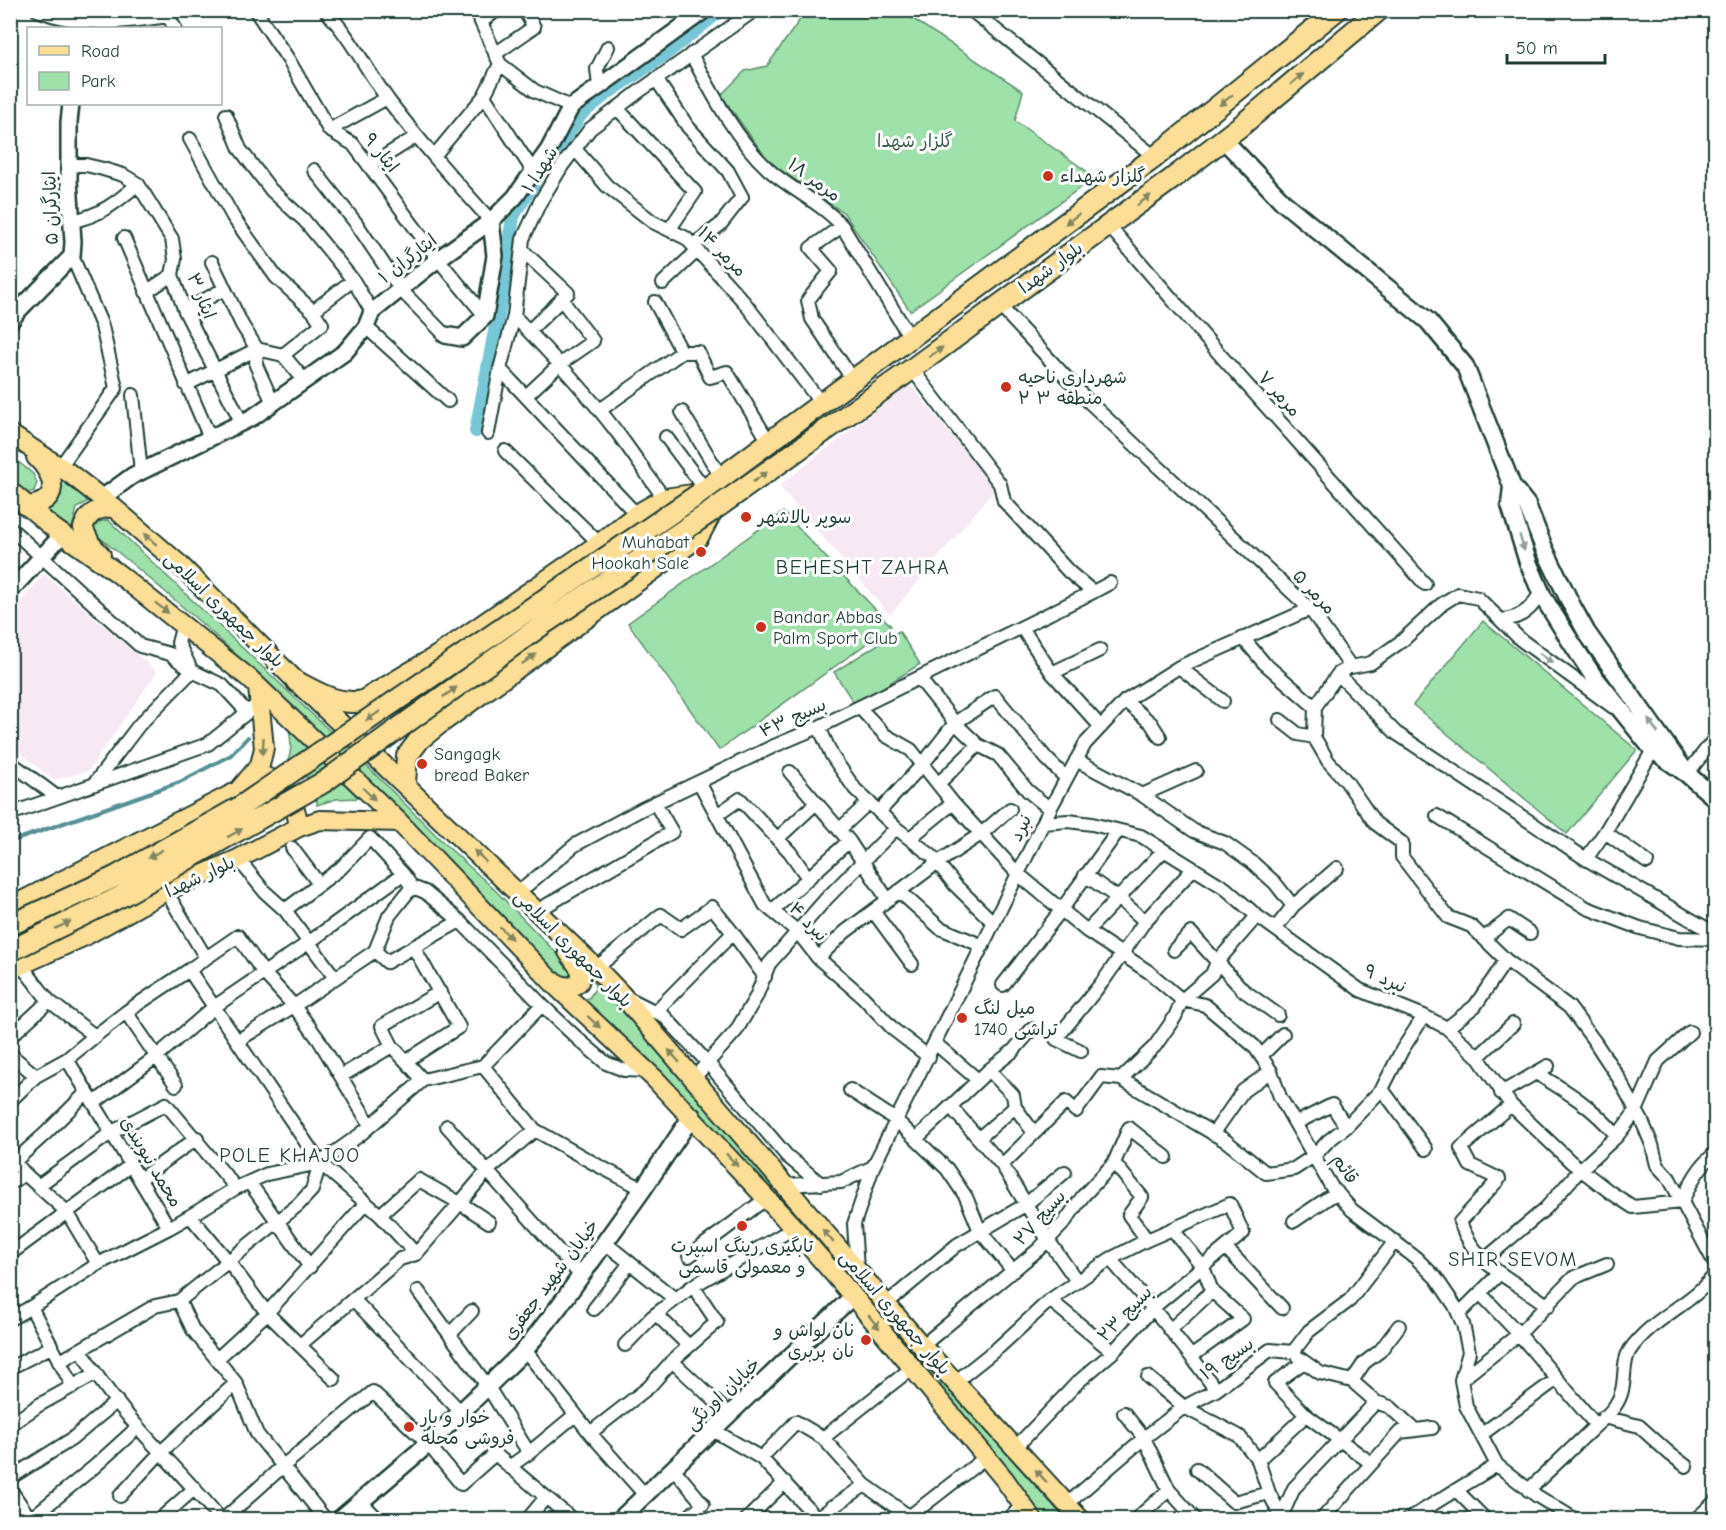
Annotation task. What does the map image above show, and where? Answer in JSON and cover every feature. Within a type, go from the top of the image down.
[{"type":"highway","name":"بلوار شهدا","points":[[10,925],[115,877],[240,807],[702,492],[1155,157],[1337,10]]},
{"type":"highway","name":"بلوار شهدا","points":[[14,962],[122,896],[324,782],[542,625],[712,511],[1109,226],[1223,139],[1379,10]]},
{"type":"highway","points":[[297,682],[323,696],[353,703],[363,701],[407,676],[600,544],[638,515],[665,499],[702,492]]},
{"type":"highway","points":[[405,783],[407,756],[420,739],[698,537],[712,511]]},
{"type":"highway","points":[[407,676],[402,687],[401,700],[406,711],[416,720],[427,724],[440,723]]},
{"type":"main road","points":[[1223,139],[1284,203],[1428,321],[1465,366],[1512,486],[1527,505],[1544,548],[1587,633],[1687,774]]},
{"type":"main road","points":[[11,435],[44,465],[51,477],[52,492],[47,501],[37,506],[26,506]]},
{"type":"main road","name":"بلوار جمهوری اسلامی","points":[[11,435],[60,467],[108,503],[179,564],[297,682],[596,968],[622,995],[922,1346],[1081,1520]]},
{"type":"main road","points":[[1512,486],[1510,505],[1528,562],[1541,591],[1569,639],[1592,674],[1653,750],[1687,774],[1716,799]]},
{"type":"main road","name":"بلوار جمهوری اسلامی","points":[[10,491],[62,534],[183,624],[250,679],[255,701],[399,822],[558,988],[648,1071],[767,1198],[853,1296],[986,1457],[1028,1512]]},
{"type":"main road","points":[[108,503],[93,512],[86,519],[83,528],[91,544],[116,572]]},
{"type":"main road","points":[[10,907],[238,790],[260,765],[264,748],[255,701]]},
{"type":"main road","points":[[253,773],[268,777],[281,786],[291,798],[297,812],[298,828]]},
{"type":"main road","name":"بلوار شهدا","points":[[14,962],[85,936],[166,891],[238,859],[298,828],[320,820],[399,822]]},
{"type":"main road","points":[[537,911],[582,972],[579,982],[572,987],[552,981]]},
{"type":"main road","name":"خیابان شهید جعفری","points":[[339,1520],[428,1444],[525,1350],[581,1276],[692,1116]]},
{"type":"street","points":[[37,10],[53,16],[110,23],[168,13],[175,27]]},
{"type":"street","name":"ایثار ۹","points":[[255,10],[288,59],[329,130],[353,144],[438,259],[485,316]]},
{"type":"street","points":[[314,170],[356,223],[401,290],[445,334],[462,338],[485,316],[495,256],[491,221],[387,98],[338,24],[325,10]]},
{"type":"street","points":[[497,10],[480,16],[498,59],[535,91],[571,107]]},
{"type":"street","points":[[434,156],[484,96],[498,59],[534,27],[524,10]]},
{"type":"street","name":"شهدا ۱","points":[[488,433],[500,369],[514,316],[523,239],[540,202],[562,166],[590,129],[656,79],[755,10]]},
{"type":"street","points":[[971,10],[1155,157]]},
{"type":"street","name":"ایثارگران ۱","points":[[372,312],[438,259],[491,221],[515,197],[549,149],[571,107],[702,11]]},
{"type":"street","points":[[599,86],[597,69],[608,46]]},
{"type":"street","name":"مرمر ۱۸","points":[[691,54],[713,96],[747,146],[770,170],[833,216],[842,226],[911,339]]},
{"type":"street","points":[[656,79],[688,127],[728,171],[742,197],[720,225],[663,283]]},
{"type":"street","points":[[484,96],[533,171]]},
{"type":"street","points":[[329,130],[387,98]]},
{"type":"street","name":"ایثارگران ۵","points":[[10,322],[72,256],[69,165],[71,105]]},
{"type":"street","points":[[617,108],[695,192],[669,230]]},
{"type":"street","points":[[108,503],[132,476],[242,423],[305,381],[345,352],[366,327],[372,312],[353,280],[304,220],[271,190],[240,149],[226,116]]},
{"type":"street","points":[[369,166],[417,136]]},
{"type":"street","points":[[190,140],[233,217],[276,277],[313,311],[322,324],[283,355]]},
{"type":"street","name":"مرمر ۱۴","points":[[575,149],[607,186],[653,222],[686,238],[744,302],[821,404]]},
{"type":"street","points":[[69,165],[86,165],[103,169],[123,175],[138,184],[110,207],[88,218],[72,221]]},
{"type":"street","name":"ایثار ۳","points":[[138,184],[172,239],[175,259],[172,275],[185,311],[242,423]]},
{"type":"street","points":[[842,226],[811,248],[831,271],[808,300],[812,319],[853,380]]},
{"type":"street","name":"مرمر ۷","points":[[1109,226],[1230,366],[1425,584]]},
{"type":"street","points":[[124,238],[210,438]]},
{"type":"street","points":[[522,250],[568,293],[529,331]]},
{"type":"street","points":[[60,467],[116,388],[102,326],[72,256]]},
{"type":"street","points":[[212,262],[242,325],[257,349],[256,365],[273,403]]},
{"type":"street","points":[[146,292],[172,275]]},
{"type":"street","points":[[313,311],[353,280]]},
{"type":"street","points":[[185,311],[224,290]]},
{"type":"street","points":[[526,396],[560,364],[593,341],[561,299]]},
{"type":"street","points":[[655,302],[682,352]]},
{"type":"street","name":"مرمر ۵","points":[[999,305],[1086,400],[1310,609],[1351,667]]},
{"type":"street","points":[[514,316],[560,364],[600,411],[665,499]]},
{"type":"street","points":[[366,327],[448,401]]},
{"type":"street","points":[[186,385],[257,349],[283,355],[305,381]]},
{"type":"street","points":[[600,411],[682,352],[698,352],[710,377],[728,372],[769,442]]},
{"type":"street","points":[[500,369],[638,515]]},
{"type":"street","points":[[912,369],[1000,484],[1004,501],[1069,572],[1093,592]]},
{"type":"street","points":[[133,395],[141,472]]},
{"type":"street","points":[[682,412],[721,477]]},
{"type":"street","points":[[666,437],[702,492]]},
{"type":"street","points":[[505,451],[600,544]]},
{"type":"street","points":[[10,528],[140,646],[170,654],[192,671],[255,701],[208,744],[10,814]]},
{"type":"street","points":[[10,591],[62,534]]},
{"type":"street","name":"بسیج ۴۳","points":[[518,892],[575,845],[655,803],[819,727],[1110,583]]},
{"type":"street","points":[[1501,620],[1515,618],[1527,611],[1541,591]]},
{"type":"street","points":[[1628,718],[1521,640],[1478,598],[1458,594],[1442,604],[1404,640],[1371,663],[1351,667],[1338,674],[1315,707],[1314,737],[1328,761],[1346,781],[1376,823],[1402,843],[1402,857],[1448,917],[1471,926],[1506,960],[1569,1007],[1601,1051],[1636,1111],[1652,1145],[1657,1165],[1669,1178],[1716,1267]]},
{"type":"street","name":"نبرد","points":[[858,1271],[854,1224],[873,1167],[936,1044],[1050,809],[1085,744],[1125,701],[1179,666],[1310,609]]},
{"type":"street","points":[[183,624],[178,643],[192,671]]},
{"type":"street","points":[[1022,628],[1052,673],[1101,727]]},
{"type":"street","points":[[1244,638],[1264,663],[1315,707]]},
{"type":"street","points":[[1052,673],[1100,650]]},
{"type":"street","points":[[1179,666],[1223,701]]},
{"type":"street","points":[[93,785],[139,725],[192,671]]},
{"type":"street","points":[[1338,674],[1396,733],[1586,859],[1716,934]]},
{"type":"street","points":[[919,678],[955,723],[978,745],[998,755],[1028,791],[1050,809]]},
{"type":"street","points":[[879,812],[923,765],[955,723],[995,696],[1046,759],[1066,778]]},
{"type":"street","points":[[1125,701],[1151,723],[1160,737]]},
{"type":"street","name":"قائم","points":[[859,707],[885,735],[911,750],[953,803],[1018,874],[1087,931],[1149,972],[1182,1000],[1205,1005],[1254,1046],[1271,1071],[1280,1097],[1331,1186],[1352,1210],[1395,1241],[1436,1278],[1459,1314],[1464,1324],[1469,1352],[1461,1380],[1466,1406],[1497,1465],[1528,1490],[1576,1520]]},
{"type":"street","points":[[1280,720],[1298,734],[1314,737]]},
{"type":"street","points":[[819,727],[832,756],[855,789],[896,828],[932,856],[955,885],[994,923]]},
{"type":"street","points":[[1687,774],[1716,737]]},
{"type":"street","points":[[938,784],[978,745]]},
{"type":"street","points":[[1586,859],[1605,832],[1653,750]]},
{"type":"street","points":[[1076,760],[1142,795],[1194,831],[1225,843],[1253,863],[1275,883],[1293,906]]},
{"type":"street","points":[[10,762],[57,797]]},
{"type":"street","points":[[1142,795],[1196,771]]},
{"type":"street","points":[[790,772],[849,841],[888,900]]},
{"type":"street","name":"نبرد ۴","points":[[699,782],[765,905],[797,932],[818,958],[863,998],[894,1030],[929,1057]]},
{"type":"street","points":[[717,815],[740,799],[790,852],[807,878]]},
{"type":"street","points":[[839,830],[869,802]]},
{"type":"street","points":[[537,911],[672,832],[655,803]]},
{"type":"street","points":[[777,839],[816,803]]},
{"type":"street","points":[[909,838],[953,803]]},
{"type":"street","points":[[818,958],[845,932],[937,863],[981,834],[1010,809]]},
{"type":"street","points":[[1437,816],[1587,908],[1640,928],[1679,938],[1716,939]]},
{"type":"street","name":"نبرد ۹","points":[[1043,823],[1068,821],[1092,824],[1141,836],[1225,888],[1257,916],[1360,990],[1447,1028],[1478,1057],[1511,1105],[1581,1169],[1633,1207],[1682,1202]]},
{"type":"street","points":[[693,1079],[736,1031],[756,997],[769,964],[896,828]]},
{"type":"street","points":[[1003,986],[1118,831]]},
{"type":"street","points":[[1605,832],[1647,862]]},
{"type":"street","points":[[285,910],[341,868],[370,838],[412,887],[425,892],[460,921],[542,1005],[606,1063],[624,1070],[648,1071]]},
{"type":"street","points":[[772,911],[849,841]]},
{"type":"street","points":[[292,848],[319,884]]},
{"type":"street","points":[[1087,931],[1163,851]]},
{"type":"street","points":[[238,859],[265,891],[285,910],[335,978]]},
{"type":"street","points":[[1081,1051],[1056,1039],[1146,921],[1193,868]]},
{"type":"street","points":[[1275,929],[1293,906],[1337,868]]},
{"type":"street","points":[[94,1103],[156,1056],[214,1007],[403,874]]},
{"type":"street","points":[[1085,875],[1146,921]]},
{"type":"street","points":[[237,1041],[294,1006],[375,951],[389,916],[412,887]]},
{"type":"street","points":[[166,891],[206,958]]},
{"type":"street","points":[[900,891],[940,928],[983,946]]},
{"type":"street","points":[[596,968],[661,915],[681,929],[712,907],[734,933],[765,977]]},
{"type":"street","points":[[873,911],[912,964]]},
{"type":"street","points":[[1121,1079],[1155,1046],[1175,1017],[1182,1000],[1212,974],[1217,962],[1257,916]]},
{"type":"street","points":[[1484,938],[1509,919],[1530,933]]},
{"type":"street","points":[[375,951],[387,962],[460,921]]},
{"type":"street","points":[[655,1012],[734,933]]},
{"type":"street","points":[[1174,950],[1191,933],[1243,990],[1278,1015]]},
{"type":"street","points":[[10,1101],[36,1077],[67,1059],[126,1012],[238,936],[263,972],[294,1006],[319,1040],[370,1125]]},
{"type":"street","points":[[406,1061],[459,1027],[414,948]]},
{"type":"street","points":[[1447,1028],[1475,1006],[1506,960]]},
{"type":"street","points":[[14,962],[49,1001],[95,1036]]},
{"type":"street","points":[[189,970],[320,1163],[380,1215],[416,1254]]},
{"type":"street","points":[[423,1080],[392,1046],[382,1026],[440,992]]},
{"type":"street","points":[[622,995],[664,1016],[707,1062],[787,1156],[821,1184]]},
{"type":"street","points":[[10,1037],[49,1001]]},
{"type":"street","points":[[190,1216],[236,1188],[267,1174],[320,1163],[361,1134],[423,1080],[483,1066],[542,1005]]},
{"type":"street","points":[[126,1012],[176,1085]]},
{"type":"street","points":[[1002,1165],[1066,1102],[1076,1111],[1101,1077],[1121,1079],[1137,1087],[1226,1141],[1266,1173],[1294,1169],[1315,1155],[1346,1127],[1382,1089],[1402,1050],[1424,1016]]},
{"type":"street","points":[[1478,1057],[1513,1024]]},
{"type":"street","points":[[916,1139],[989,1070],[1013,1051],[1032,1029]]},
{"type":"street","points":[[1483,1261],[1545,1209],[1581,1169],[1617,1136],[1636,1111],[1658,1061],[1690,1032]]},
{"type":"street","points":[[1261,1056],[1283,1034]]},
{"type":"street","points":[[936,1044],[978,1080]]},
{"type":"street","points":[[341,1076],[392,1046]]},
{"type":"street","points":[[10,1054],[36,1077]]},
{"type":"street","name":"محمد نبوبندی","points":[[67,1059],[169,1228],[190,1216],[267,1313],[334,1379]]},
{"type":"street","points":[[483,1066],[536,1130],[643,1189]]},
{"type":"street","points":[[1501,1093],[1548,1066]]},
{"type":"street","points":[[989,1070],[1013,1095],[1015,1107],[1034,1133]]},
{"type":"street","points":[[1213,1134],[1243,1090],[1271,1071]]},
{"type":"street","points":[[1536,1073],[1601,1116],[1617,1136]]},
{"type":"street","points":[[1382,1089],[1426,1149]]},
{"type":"street","points":[[850,1090],[896,1120],[946,1169],[966,1197],[980,1231],[1013,1271]]},
{"type":"street","points":[[87,1092],[46,1133],[13,1158],[25,1174],[67,1212],[98,1264]]},
{"type":"street","points":[[38,1186],[112,1132],[166,1104],[236,1188]]},
{"type":"street","points":[[1296,1123],[1332,1105],[1346,1127]]},
{"type":"street","points":[[1511,1105],[1461,1148],[1470,1165],[1498,1179],[1460,1222],[1466,1239],[1483,1261],[1548,1306]]},
{"type":"street","points":[[950,1106],[1002,1165],[1025,1205],[1077,1281]]},
{"type":"street","points":[[979,1138],[1015,1107]]},
{"type":"street","points":[[447,1126],[581,1276]]},
{"type":"street","name":"بسیج ۲۷","points":[[922,1346],[1048,1240],[1064,1223],[1083,1196],[1114,1163],[1129,1128],[1166,1156]]},
{"type":"street","points":[[300,1345],[400,1259],[416,1254],[487,1171],[536,1130]]},
{"type":"street","points":[[140,1179],[196,1138]]},
{"type":"street","points":[[1682,1202],[1692,1180],[1708,1158],[1716,1153]]},
{"type":"street","points":[[59,1362],[155,1306],[179,1301],[298,1205],[312,1190],[320,1163]]},
{"type":"street","points":[[1114,1163],[1142,1197],[1129,1215],[1147,1240]]},
{"type":"street","points":[[10,1254],[131,1165]]},
{"type":"street","points":[[785,1185],[841,1182],[873,1167]]},
{"type":"street","points":[[886,1304],[957,1245],[1025,1205],[1065,1172]]},
{"type":"street","points":[[10,1183],[25,1174]]},
{"type":"street","points":[[380,1215],[419,1180],[489,1222]]},
{"type":"street","points":[[249,1182],[310,1267]]},
{"type":"street","points":[[1294,1221],[1337,1192]]},
{"type":"street","points":[[689,1256],[767,1198]]},
{"type":"street","points":[[217,1359],[267,1313],[366,1203]]},
{"type":"street","name":"بسیج ۲۳","points":[[1015,1448],[1077,1383],[1113,1352],[1154,1307],[1243,1233],[1230,1204],[1173,1230]]},
{"type":"street","points":[[10,1319],[98,1264],[169,1228]]},
{"type":"street","points":[[625,1345],[656,1314],[693,1286],[794,1228]]},
{"type":"street","points":[[955,1382],[999,1347],[1050,1300],[1077,1281],[1110,1259],[1173,1230],[1203,1267],[1212,1291],[1243,1319],[1192,1356]]},
{"type":"street","points":[[1395,1241],[1350,1300],[1309,1331],[1293,1352],[1320,1373],[1352,1381],[1376,1402],[1390,1407],[1415,1430]]},
{"type":"street","points":[[604,1242],[675,1299]]},
{"type":"street","points":[[1226,1248],[1282,1308]]},
{"type":"street","points":[[1110,1259],[1154,1307],[1216,1390]]},
{"type":"street","points":[[594,1309],[630,1263]]},
{"type":"street","points":[[1461,1380],[1519,1334],[1573,1278],[1607,1264]]},
{"type":"street","points":[[1528,1490],[1615,1407],[1624,1388],[1625,1366],[1629,1352],[1644,1333],[1700,1290],[1716,1273]]},
{"type":"street","points":[[1459,1314],[1499,1274]]},
{"type":"street","points":[[590,1433],[649,1387],[672,1361],[717,1322],[693,1286]]},
{"type":"street","points":[[1700,1290],[1716,1293]]},
{"type":"street","points":[[418,1291],[488,1387],[529,1453]]},
{"type":"street","points":[[1171,1329],[1212,1291]]},
{"type":"street","points":[[1480,1293],[1557,1379],[1600,1421],[1639,1426],[1686,1466]]},
{"type":"street","name":"خیابان اورنگی","points":[[619,1520],[853,1296]]},
{"type":"street","points":[[353,1299],[461,1412]]},
{"type":"street","points":[[1050,1300],[1113,1352]]},
{"type":"street","points":[[179,1301],[193,1330],[237,1383],[257,1434],[326,1520]]},
{"type":"street","points":[[31,1307],[73,1387]]},
{"type":"street","points":[[450,1334],[472,1311]]},
{"type":"street","points":[[656,1314],[689,1346]]},
{"type":"street","points":[[1352,1381],[1364,1364],[1380,1351],[1399,1326]]},
{"type":"street","points":[[10,1368],[51,1347]]},
{"type":"street","points":[[81,1350],[95,1374],[138,1427],[195,1488],[221,1520],[373,1392],[428,1444],[461,1484],[495,1454],[573,1520]]},
{"type":"street","points":[[525,1350],[575,1415],[645,1495]]},
{"type":"street","name":"بسیج ۱۹","points":[[1067,1504],[1184,1407],[1216,1390],[1270,1350],[1293,1352]]},
{"type":"street","points":[[672,1361],[729,1414]]},
{"type":"street","points":[[1304,1362],[1275,1383],[1306,1415],[1371,1463]]},
{"type":"street","points":[[823,1438],[912,1368]]},
{"type":"street","points":[[10,1425],[39,1405],[95,1374]]},
{"type":"street","points":[[1148,1377],[1184,1407],[1239,1436],[1258,1460],[1269,1493],[1282,1517]]},
{"type":"street","points":[[1482,1434],[1557,1379]]},
{"type":"street","points":[[120,1496],[161,1452],[237,1383]]},
{"type":"street","points":[[10,1478],[72,1439],[117,1401]]},
{"type":"street","points":[[1282,1517],[1294,1488],[1376,1402]]},
{"type":"street","points":[[1124,1413],[1144,1438],[1169,1490],[1196,1520]]},
{"type":"street","points":[[508,1467],[529,1453],[575,1415]]},
{"type":"street","points":[[1258,1460],[1306,1415]]},
{"type":"street","points":[[760,1458],[796,1422],[823,1438],[865,1485],[912,1518],[986,1457]]},
{"type":"street","points":[[10,1489],[30,1519],[94,1467],[138,1427]]},
{"type":"street","points":[[1321,1520],[1400,1432],[1432,1428]]},
{"type":"street","points":[[713,1430],[760,1458],[785,1482],[816,1519],[865,1485]]},
{"type":"street","points":[[1407,1520],[1497,1465]]},
{"type":"street","points":[[673,1468],[703,1504],[685,1519]]},
{"type":"street","points":[[1197,1469],[1234,1502],[1269,1493]]},
{"type":"street","points":[[746,1520],[785,1482]]},
{"type":"street","points":[[159,1520],[195,1488]]},
{"type":"street","points":[[1135,1520],[1169,1490]]},
{"type":"street","points":[[1456,1490],[1486,1520]]},
{"type":"street","points":[[527,1520],[546,1497]]},
{"type":"street","points":[[360,1501],[379,1520]]},
{"type":"street","points":[[1695,1520],[1716,1501]]},
{"type":"street","points":[[831,1507],[839,1520]]},
{"type":"street","points":[[1008,1520],[1028,1512]]},
{"type":"shaded area","points":[[910,384],[995,489],[890,615],[779,486]]},
{"type":"shaded area","points":[[44,574],[157,672],[88,771],[53,780],[10,744],[11,613]]},
{"type":"green space","name":"گلزار شهدا","points":[[806,11],[901,11],[1023,91],[1015,121],[1095,177],[910,311],[844,213],[769,162],[721,95],[745,71],[767,66]]},
{"type":"green space","points":[[10,455],[33,474],[37,483],[34,491],[25,494],[11,480]]},
{"type":"green space","points":[[55,471],[88,501],[77,508],[71,532],[42,509],[50,508],[57,500],[59,491]]},
{"type":"green space","points":[[783,512],[891,626],[719,750],[628,623]]},
{"type":"green space","points":[[108,520],[494,889],[565,962],[571,972],[567,979],[556,973],[389,801],[275,690],[216,636],[94,533],[94,528],[99,522]]},
{"type":"green space","points":[[1483,621],[1637,750],[1567,834],[1413,705]]},
{"type":"green space","points":[[899,631],[920,664],[855,705],[834,672]]},
{"type":"green space","points":[[289,729],[359,798],[336,799],[317,805],[315,790],[309,779],[305,775],[284,769],[291,749]]},
{"type":"green space","points":[[594,976],[926,1363],[1065,1519],[1041,1519],[851,1283],[734,1150],[664,1075],[580,1000],[589,998],[595,989]]},
{"type":"waterway","points":[[551,156],[582,113],[664,55],[721,10]]},
{"type":"waterway","points":[[476,431],[502,294],[513,216],[536,179]]},
{"type":"waterway","points":[[10,842],[180,782],[231,755],[248,737]]},
{"type":"place","name":"گلزار شهداء","points":[[1048,176]]},
{"type":"place","name":"شهرداری ناحیه ۲ منطقه ۳","points":[[1006,387]]},
{"type":"place","name":"سوپر بالاشهر","points":[[746,517]]},
{"type":"place","name":"Muhabat Hookah Sale","points":[[701,552]]},
{"type":"place","name":"Bandar Abbas Palm Sport Club","points":[[761,627]]},
{"type":"place","name":"Sangagk bread Baker","points":[[422,764]]},
{"type":"place","name":"میل لنگ تراشی 1740","points":[[962,1018]]},
{"type":"place","name":"تابگیری رینگ اسپرت و معمولی قاسمی","points":[[742,1226]]},
{"type":"place","name":"نان لواش و نان بربری","points":[[866,1340]]},
{"type":"place","name":"خوار و بار فروشی محله","points":[[409,1427]]},
{"type":"district","name":"BEHESHT ZAHRA","points":[[863,567]]},
{"type":"district","name":"POLE KHAJOO","points":[[290,1155]]},
{"type":"district","name":"SHIR SEVOM","points":[[1513,1259]]}]
